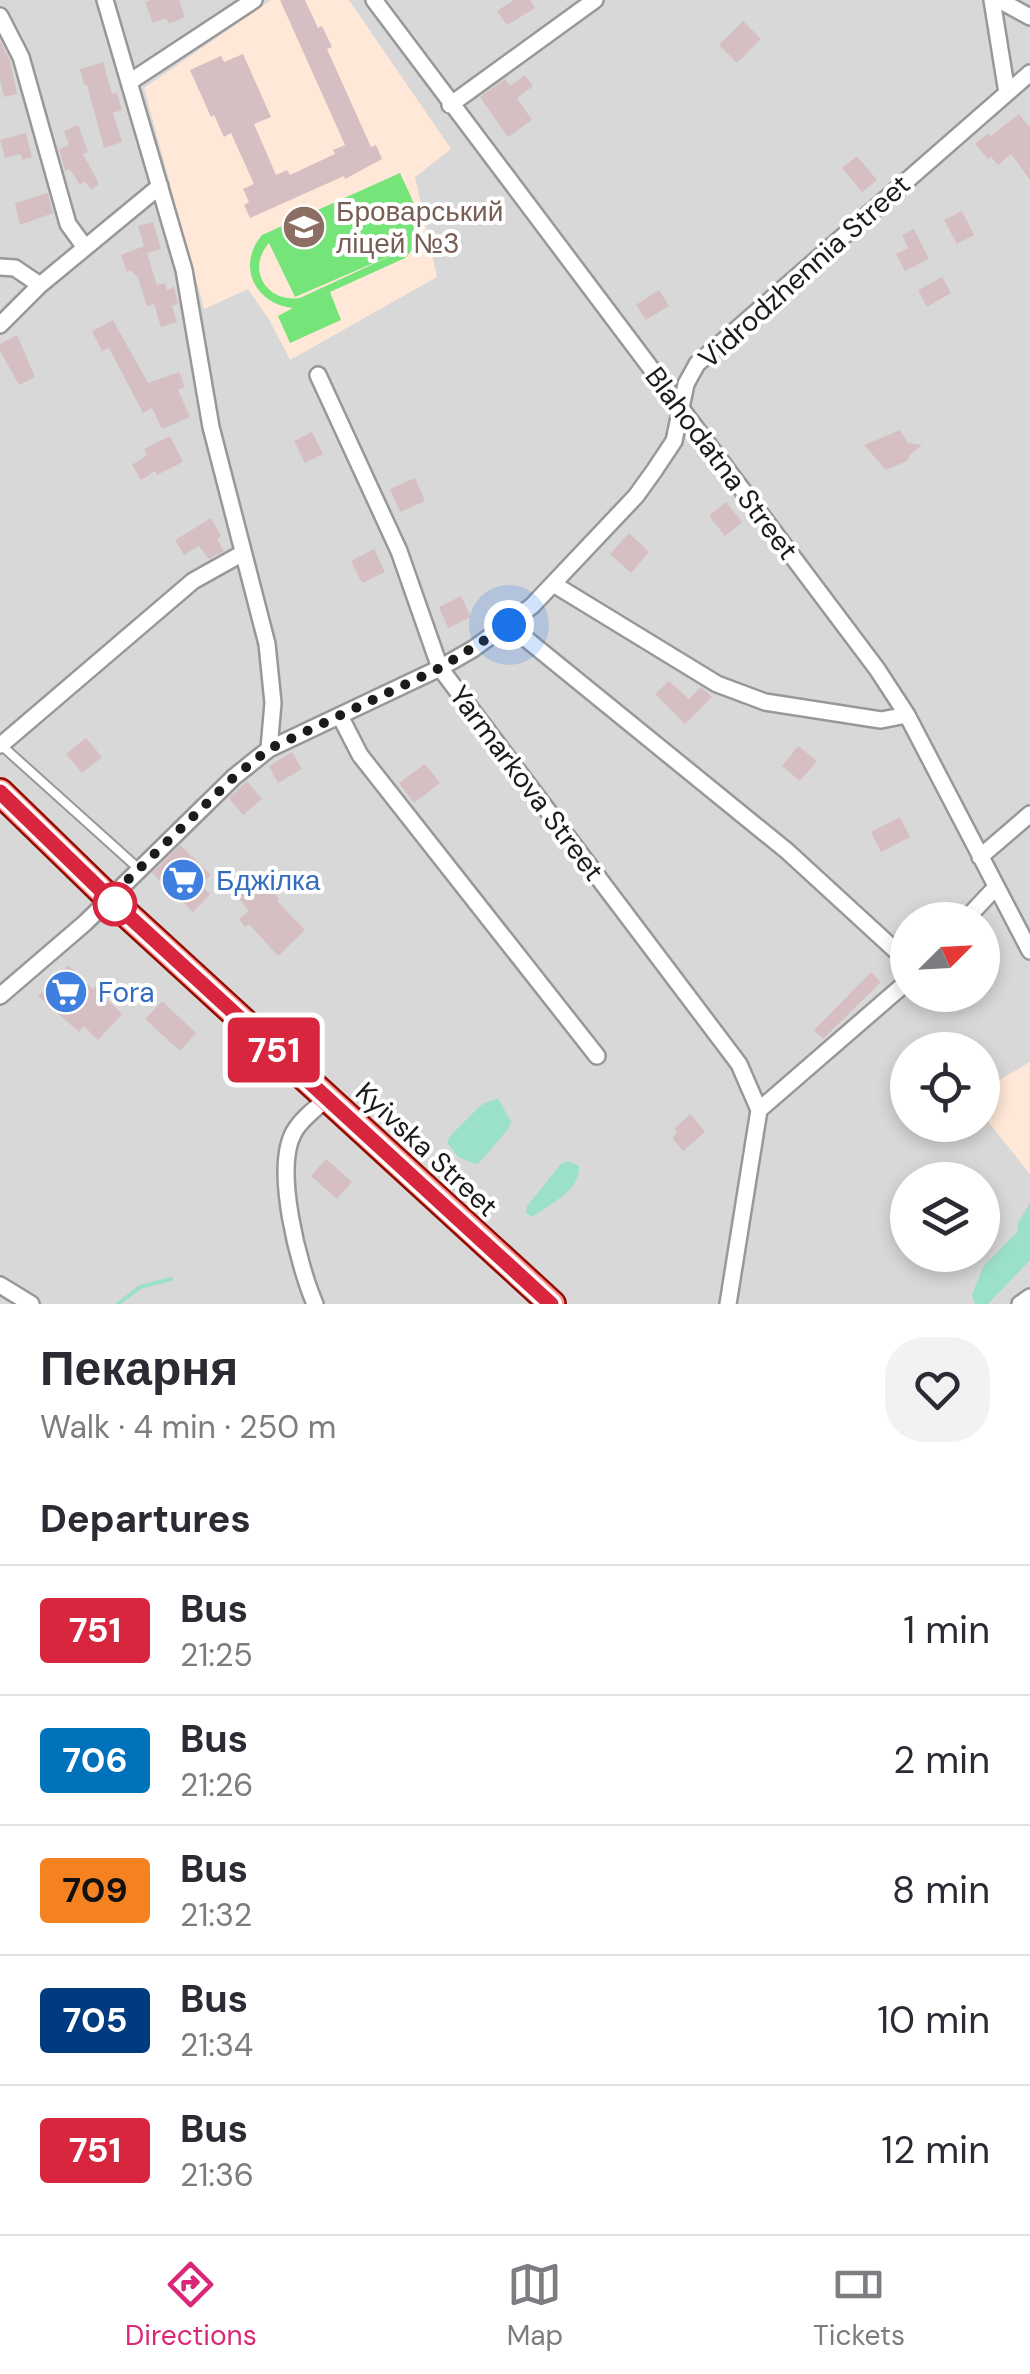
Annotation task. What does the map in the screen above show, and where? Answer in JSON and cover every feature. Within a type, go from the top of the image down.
[{"type":"main road","name":"Kyivska Street","points":[[0,792],[109,898],[552,1304]]},
{"type":"street","points":[[105,0],[184,270],[210,427],[267,644],[273,703],[269,749]]},
{"type":"street","points":[[131,81],[254,0]]},
{"type":"street","name":"Blahodatna Street","points":[[374,0],[876,669],[907,714],[1030,951]]},
{"type":"street","points":[[450,105],[595,0]]},
{"type":"street","points":[[996,0],[1030,16]]},
{"type":"street","points":[[996,0],[1006,93]]},
{"type":"street","points":[[0,16],[22,57],[68,224],[84,246]]},
{"type":"street","name":"Vidrodzhennia Street","points":[[0,996],[234,777],[269,749],[440,668],[509,625],[555,584],[654,472],[674,441],[686,384],[697,364],[1030,73]]},
{"type":"street","points":[[0,326],[84,246],[160,186]]},
{"type":"street","points":[[0,267],[14,268],[40,286]]},
{"type":"street","name":"Yarmarkova Street","points":[[318,375],[399,551],[440,668],[739,1064],[759,1110]]},
{"type":"street","points":[[0,744],[194,581],[243,553]]},
{"type":"street","points":[[555,584],[717,684],[766,702],[881,720],[907,714]]},
{"type":"street","points":[[509,625],[787,850],[890,945]]},
{"type":"street","points":[[340,716],[360,755],[596,1056]]},
{"type":"street","points":[[980,857],[1030,814]]},
{"type":"street","points":[[982,902],[996,887]]},
{"type":"street","points":[[728,1304],[759,1110],[890,997]]},
{"type":"street","points":[[316,1304],[306,1282],[290,1215],[287,1171],[294,1131],[328,1098]]},
{"type":"street","points":[[0,1284],[31,1304]]},
{"type":"street","points":[[1020,1304],[1030,1297]]},
{"type":"lane","points":[[0,744],[140,869]]},
{"type":"shaded area","points":[[0,0],[1030,0],[1030,1304],[0,1304]]},
{"type":"shaded area","name":"Броварський ліцей №3","points":[[271,0],[349,0],[451,149],[415,177],[437,277],[290,360],[248,289],[204,309],[144,88]]},
{"type":"shaded area","points":[[1030,1062],[1030,1174],[1000,1136],[1001,1079]]},
{"type":"shaded area","points":[[498,1098],[511,1122],[508,1129],[480,1162],[475,1164],[458,1157],[447,1142],[450,1136],[481,1105]]},
{"type":"shaded area","points":[[568,1161],[579,1166],[575,1183],[532,1217],[526,1213],[527,1206],[561,1164]]},
{"type":"shaded area","points":[[1030,1203],[1030,1260],[988,1304],[975,1304],[972,1295],[981,1272],[1000,1272],[1000,1250],[1018,1231],[1018,1223]]},
{"type":"green space","points":[[400,173],[419,227],[413,248],[405,258],[330,292],[341,320],[290,343],[278,316],[293,308],[268,299],[250,271],[254,247],[262,235]],"holes":[[[269,243],[295,297],[399,252],[300,298],[288,298],[269,290],[263,282],[259,263]]]},
{"type":"building","points":[[179,0],[185,17],[169,24],[166,18],[153,23],[145,2]]},
{"type":"building","points":[[280,0],[305,0],[318,28],[322,26],[332,47],[327,49],[371,147],[376,145],[382,159],[345,179],[344,176],[250,218],[243,189],[254,184],[231,133],[224,137],[190,70],[221,56],[224,62],[243,54],[271,117],[254,124],[276,175],[287,170],[290,175],[335,154],[333,150],[345,145]]},
{"type":"building","points":[[514,0],[530,0],[535,8],[507,25],[497,11]]},
{"type":"building","points":[[743,21],[761,39],[737,63],[719,45]]},
{"type":"building","points":[[0,41],[10,60],[17,94],[4,97],[0,79]]},
{"type":"building","points":[[103,62],[112,94],[117,93],[122,110],[113,113],[122,142],[104,148],[80,69]]},
{"type":"building","points":[[525,75],[533,86],[517,98],[532,120],[508,137],[480,97],[505,79],[510,86]]},
{"type":"building","points":[[1019,114],[1030,128],[1030,180],[1011,154],[998,165],[975,144]]},
{"type":"building","points":[[78,125],[88,152],[83,154],[99,184],[91,190],[85,181],[80,185],[70,169],[65,171],[59,149],[69,145],[64,131]]},
{"type":"building","points":[[26,133],[32,157],[22,160],[21,154],[5,158],[0,140]]},
{"type":"building","points":[[857,156],[877,180],[862,192],[842,168]]},
{"type":"building","points":[[48,193],[53,213],[20,225],[15,203]]},
{"type":"building","points":[[962,211],[974,235],[957,244],[944,220]]},
{"type":"building","points":[[153,222],[161,249],[147,253],[157,285],[165,283],[167,290],[174,287],[178,304],[172,306],[177,322],[161,327],[154,304],[147,306],[138,278],[131,270],[127,272],[121,255],[144,246],[138,226]]},
{"type":"building","points":[[914,229],[929,259],[905,271],[896,254],[908,248],[902,235]]},
{"type":"building","points":[[942,277],[951,293],[927,307],[918,290]]},
{"type":"building","points":[[659,290],[669,306],[646,320],[636,305]]},
{"type":"building","points":[[113,320],[148,383],[179,372],[185,387],[178,390],[190,417],[162,429],[152,408],[143,413],[109,348],[102,351],[92,331]]},
{"type":"building","points":[[17,335],[35,377],[19,385],[0,351],[0,344]]},
{"type":"building","points":[[900,430],[908,443],[922,445],[907,461],[886,470],[864,445]]},
{"type":"building","points":[[312,432],[323,454],[305,463],[294,441]]},
{"type":"building","points":[[170,436],[183,462],[141,480],[132,465],[147,455],[144,449]]},
{"type":"building","points":[[415,478],[425,501],[400,512],[390,489]]},
{"type":"building","points":[[726,502],[742,522],[725,536],[709,516]]},
{"type":"building","points":[[211,518],[224,551],[209,559],[199,546],[184,555],[175,540]]},
{"type":"building","points":[[629,533],[649,552],[631,573],[610,554]]},
{"type":"building","points":[[374,549],[385,572],[362,583],[351,561]]},
{"type":"building","points":[[461,596],[471,617],[448,628],[439,607]]},
{"type":"building","points":[[669,681],[689,699],[701,687],[712,697],[685,724],[655,694]]},
{"type":"building","points":[[86,738],[102,757],[82,773],[66,754]]},
{"type":"building","points":[[798,746],[817,761],[800,781],[782,766]]},
{"type":"building","points":[[292,752],[302,769],[278,783],[269,766]]},
{"type":"building","points":[[425,764],[440,783],[414,803],[399,783]]},
{"type":"building","points":[[247,781],[262,799],[243,815],[229,798]]},
{"type":"building","points":[[900,817],[910,837],[881,852],[871,832]]},
{"type":"building","name":"Бджілка","points":[[180,845],[211,875],[201,885],[210,894],[193,912],[152,873]]},
{"type":"building","points":[[260,875],[277,901],[305,930],[278,956],[249,924],[245,927],[239,919],[249,911],[235,894]]},
{"type":"building","points":[[68,965],[93,989],[101,980],[112,991],[106,998],[122,1014],[98,1040],[84,1026],[79,1032],[38,996]]},
{"type":"building","points":[[871,972],[881,982],[823,1039],[814,1030]]},
{"type":"building","points":[[162,1001],[196,1033],[180,1051],[145,1019]]},
{"type":"building","points":[[690,1114],[705,1132],[683,1151],[672,1138],[677,1133],[674,1129]]},
{"type":"building","points":[[326,1159],[352,1182],[337,1199],[311,1176]]},
{"type":"waterway","points":[[118,1304],[140,1287],[171,1279]]},
{"type":"bus line","name":"751","points":[[0,792],[109,898],[551,1304]]},
{"type":"place","name":"Броварський ліцей №3","points":[[304,227]]},
{"type":"place","name":"Бджілка","points":[[183,880]]},
{"type":"place","name":"Fora","points":[[66,992]]},
{"type":"route","points":[[115,904],[109,898],[234,777],[269,749],[440,668],[509,625]]}]
